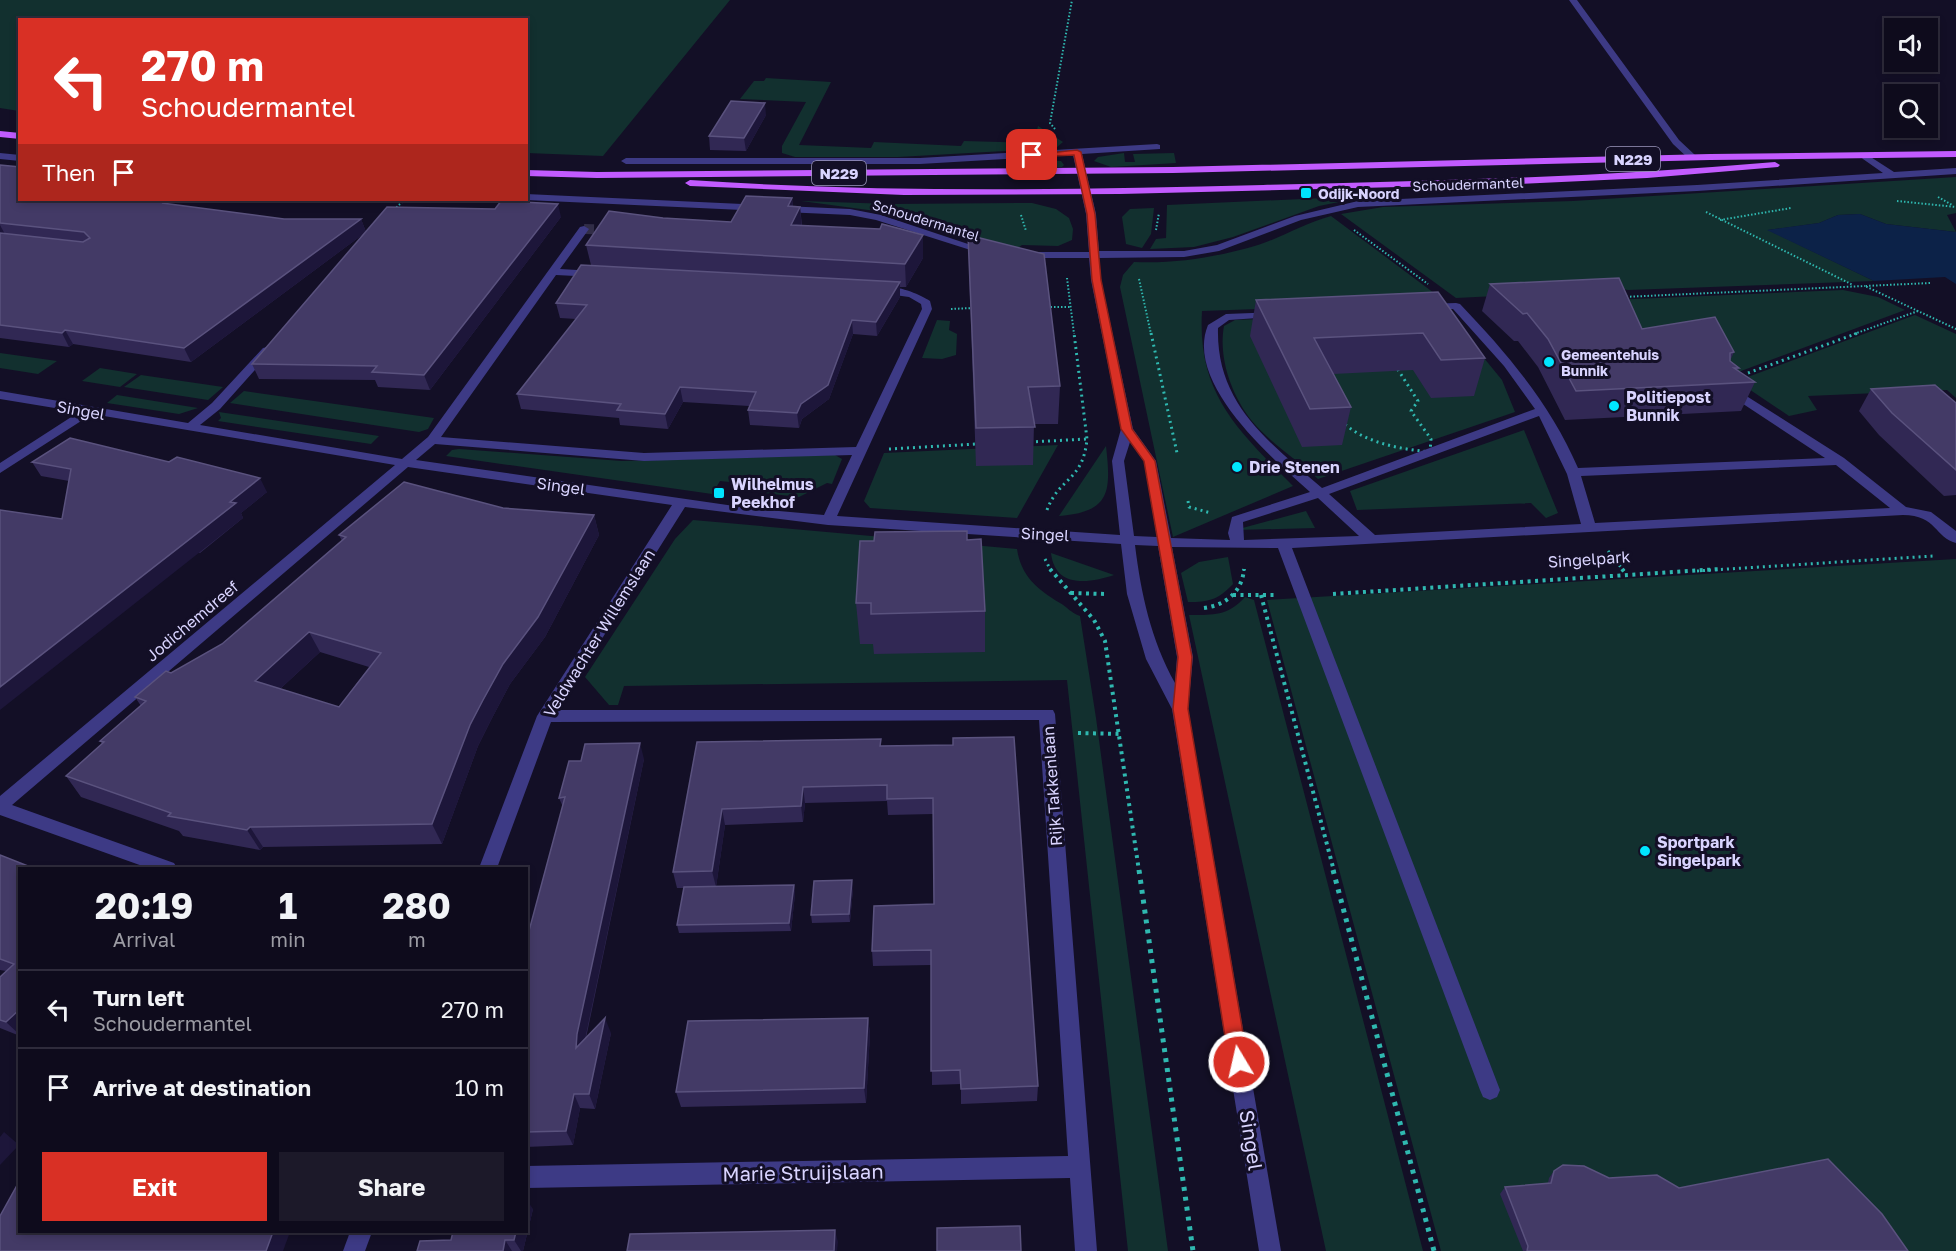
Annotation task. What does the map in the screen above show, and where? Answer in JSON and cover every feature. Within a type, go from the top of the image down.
[{"type":"main road","points":[[0,134],[18,136]]},
{"type":"main road","name":"Schoudermantel","points":[[528,173],[597,175],[1081,171],[1692,157],[1866,157],[1956,154]]},
{"type":"main road","name":"Schoudermantel","points":[[597,175],[765,189],[845,192],[1086,193],[1600,176],[1739,169],[1866,157]]},
{"type":"street","points":[[1573,0],[1676,142],[1692,157]]},
{"type":"street","points":[[626,161],[840,163],[1157,147]]},
{"type":"street","points":[[1077,152],[1081,171]]},
{"type":"street","points":[[0,156],[18,158]]},
{"type":"street","points":[[1866,157],[1891,174]]},
{"type":"street","name":"Singel","points":[[1081,171],[1091,214],[1092,255],[1127,429],[1150,461],[1185,657],[1180,709],[1270,1251]]},
{"type":"street","name":"Schoudermantel","points":[[1010,254],[1064,256],[1184,254],[1219,248],[1327,210],[1383,202],[1697,189],[1717,185],[1956,171]]},
{"type":"street","name":"Schoudermantel","points":[[528,197],[850,212],[878,217],[977,251],[998,254]]},
{"type":"street","points":[[406,463],[432,440],[584,229]]},
{"type":"street","points":[[553,272],[611,275]]},
{"type":"street","points":[[828,521],[927,309],[926,303],[912,294],[866,289]]},
{"type":"street","points":[[1411,308],[1456,306]]},
{"type":"street","name":"Singelpark","points":[[1456,306],[1494,346],[1542,411],[1574,472],[1589,526]]},
{"type":"street","points":[[1285,313],[1239,315],[1218,321],[1212,327],[1211,352],[1223,390],[1236,412],[1266,446],[1373,540]]},
{"type":"street","points":[[189,428],[216,406],[278,337]]},
{"type":"street","points":[[1723,386],[1839,461],[1903,511],[1922,511],[1931,516],[1956,539]]},
{"type":"street","name":"Singel","points":[[0,395],[406,463],[680,504],[828,521],[1163,541]]},
{"type":"street","points":[[0,469],[89,411]]},
{"type":"street","points":[[1238,544],[1235,533],[1237,520],[1320,493],[1542,411]]},
{"type":"street","name":"Singel","points":[[1127,429],[1118,461],[1139,615],[1154,659],[1180,709]]},
{"type":"street","name":"Singel","points":[[432,440],[644,457],[861,451]]},
{"type":"street","points":[[1574,472],[1839,461]]},
{"type":"street","name":"Jodichemdreef","points":[[0,807],[406,463]]},
{"type":"street","name":"Veldwachter Willemslaan","points":[[488,867],[545,716],[680,504]]},
{"type":"street","name":"Singelpark","points":[[1163,541],[1283,544],[1903,511]]},
{"type":"street","points":[[1283,544],[1490,1090]]},
{"type":"street","name":"Rijk Takkenlaan","points":[[545,716],[1047,714],[1086,1251]]},
{"type":"street","points":[[0,807],[165,867]]},
{"type":"street","name":"Marie Struijslaan","points":[[528,1177],[1080,1167]]},
{"type":"street","points":[[354,1251],[361,1233]]},
{"type":"path","points":[[1072,0],[1050,123],[1057,131],[1091,151]]},
{"type":"path","points":[[1697,189],[1695,206],[1856,286]]},
{"type":"path","points":[[388,217],[403,201]]},
{"type":"path","points":[[1888,201],[1956,207]]},
{"type":"path","points":[[1720,220],[1802,207]]},
{"type":"path","points":[[1327,210],[1456,306]]},
{"type":"path","points":[[1145,254],[1138,283],[1179,462]]},
{"type":"path","points":[[1027,442],[1087,439],[1064,256]]},
{"type":"path","points":[[1617,297],[1930,283]]},
{"type":"path","points":[[1865,286],[1956,329]]},
{"type":"path","points":[[1046,307],[1070,307]]},
{"type":"path","points":[[927,309],[975,308]]},
{"type":"path","points":[[1723,386],[1735,378],[1918,311]]},
{"type":"path","points":[[1388,354],[1418,401],[1411,411],[1431,439],[1430,452],[1388,445],[1341,421],[1336,417],[1305,357],[1388,354]]},
{"type":"path","points":[[861,451],[980,444]]},
{"type":"path","points":[[1187,496],[1190,507]]},
{"type":"path","name":"Singelpark","points":[[1233,595],[1302,596],[1935,556]]},
{"type":"path","points":[[1070,593],[1101,630],[1122,734],[1193,1251]]},
{"type":"path","points":[[1262,595],[1434,1251]]},
{"type":"path","points":[[1048,733],[1122,734]]},
{"type":"green space","points":[[0,0],[730,0],[603,156],[528,153],[528,18],[18,18],[18,111],[0,108]]},
{"type":"green space","points":[[766,78],[831,82],[799,145],[871,148],[874,142],[961,146],[964,141],[1034,143],[1038,126],[1063,142],[1056,148],[898,157],[795,157],[782,153],[782,146],[806,102],[740,99],[754,81],[764,81]]},
{"type":"green space","points":[[1124,153],[1125,162],[1135,162],[1133,154],[1174,153],[1176,163],[1111,167],[1094,161],[1098,157]]},
{"type":"green space","points":[[1020,160],[1061,161],[1064,165],[1062,167],[1020,169]]},
{"type":"green space","points":[[1956,177],[1956,213],[1947,215],[1956,232],[1886,224],[1860,214],[1838,215],[1819,223],[1768,230],[1874,281],[1628,290],[1602,285],[1597,291],[1456,298],[1341,214],[1383,207],[1573,201]]},
{"type":"green space","points":[[1359,198],[1319,206],[1233,237],[1194,247],[1150,249],[1156,239],[1166,238],[1167,205]]},
{"type":"green space","points":[[801,201],[890,204],[1032,203],[1056,209],[1069,218],[1073,229],[1072,240],[1058,246],[1022,245],[1015,250],[985,246],[883,212]]},
{"type":"green space","points":[[1154,208],[1151,234],[1142,248],[1126,244],[1122,217],[1130,209]]},
{"type":"green space","points":[[1331,216],[1446,302],[1202,311],[1202,340],[1214,389],[1239,429],[1293,486],[1173,537],[1120,287],[1123,275],[1134,262],[1181,261],[1228,253],[1267,242]]},
{"type":"green space","points":[[1843,290],[1878,297],[1905,310],[1725,377],[1639,351],[1612,300]]},
{"type":"green space","points":[[1422,313],[1470,341],[1502,380],[1515,412],[1318,479],[1252,421],[1238,400],[1228,376],[1223,351],[1224,326],[1235,320]]},
{"type":"green space","points":[[1915,315],[1956,334],[1956,398],[1947,390],[1808,396],[1817,410],[1789,416],[1737,381]]},
{"type":"green space","points":[[937,320],[950,321],[949,330],[957,334],[956,355],[942,359],[922,358]]},
{"type":"green space","points":[[0,353],[57,361],[38,374],[0,368]]},
{"type":"green space","points":[[100,368],[137,374],[120,387],[82,381]]},
{"type":"green space","points":[[141,375],[223,387],[208,400],[124,387]]},
{"type":"green space","points":[[244,391],[434,418],[428,429],[419,432],[230,403]]},
{"type":"green space","points":[[117,395],[198,408],[179,414],[107,403]]},
{"type":"green space","points":[[219,412],[379,436],[371,444],[218,421],[221,418]]},
{"type":"green space","points":[[1524,430],[1558,513],[1546,518],[1531,503],[1357,510],[1350,491]]},
{"type":"green space","points":[[1058,445],[1017,518],[870,508],[864,501],[884,453]]},
{"type":"green space","points":[[1106,446],[1108,475],[1104,496],[1089,510],[1059,516]]},
{"type":"green space","points":[[452,450],[622,461],[835,455],[842,459],[832,484],[827,483],[799,497],[747,491],[749,484],[720,481],[712,494],[446,456]]},
{"type":"green space","points":[[1306,511],[1315,528],[1235,530]]},
{"type":"green space","points":[[693,520],[1017,549],[1022,567],[1031,581],[1080,616],[1096,718],[1168,1251],[1128,1251],[1067,680],[624,686],[618,705],[609,705],[585,677],[675,539]]},
{"type":"green space","points":[[1051,553],[1114,575],[1085,581],[1066,578],[1054,565]]},
{"type":"green space","points":[[1228,557],[1233,584],[1223,594],[1213,599],[1188,602],[1181,573],[1199,562]]},
{"type":"green space","name":"Sportpark Singelpark","points":[[1956,559],[1956,1251],[1441,1251],[1267,600]]},
{"type":"green space","points":[[1245,597],[1254,600],[1423,1251],[1326,1251],[1189,615],[1220,613],[1233,608]]},
{"type":"water","points":[[1860,214],[1886,224],[1956,232],[1956,284],[1945,277],[1874,281],[1767,230],[1819,223],[1838,215]]},
{"type":"building","points":[[731,101],[765,103],[744,138],[709,136]]},
{"type":"building","points":[[0,165],[18,167],[18,201],[157,201],[284,219],[361,219],[184,348],[65,330],[62,333],[0,325],[0,233],[83,242],[90,238],[84,232],[0,223]]},
{"type":"building","points":[[746,196],[792,198],[788,206],[800,207],[791,225],[880,229],[882,224],[923,235],[905,264],[586,245],[609,211],[663,218],[731,222]]},
{"type":"building","points":[[501,201],[558,204],[424,375],[372,372],[377,366],[252,364],[387,207],[495,209]]},
{"type":"building","points":[[968,235],[1044,254],[1060,386],[1028,387],[1035,427],[976,428]]},
{"type":"building","points":[[581,265],[900,282],[876,322],[852,320],[828,385],[801,404],[797,413],[748,410],[756,392],[680,387],[665,414],[617,410],[621,404],[517,394],[587,305],[556,303]]},
{"type":"building","points":[[1619,278],[1642,329],[1715,317],[1734,352],[1730,353],[1730,361],[1739,368],[1734,368],[1755,382],[1576,391],[1548,339],[1527,313],[1523,314],[1490,284]]},
{"type":"building","points":[[1438,292],[1485,358],[1441,360],[1423,333],[1314,338],[1351,407],[1310,409],[1256,300]]},
{"type":"building","points":[[1935,385],[1956,403],[1956,470],[1892,413],[1871,389]]},
{"type":"building","points":[[70,438],[169,462],[177,457],[260,478],[230,502],[236,503],[0,687],[0,510],[62,519],[71,469],[32,462]]},
{"type":"building","points":[[404,482],[503,508],[594,515],[538,617],[503,664],[483,700],[470,725],[432,824],[250,827],[247,830],[168,816],[171,813],[66,776],[104,742],[100,741],[146,701],[135,697],[166,671],[171,673],[222,644],[346,537],[339,535]],"holes":[[[309,632],[381,653],[339,707],[255,681]]]},
{"type":"building","points":[[967,531],[967,540],[981,539],[985,611],[871,614],[871,603],[856,603],[860,541],[874,541],[875,532]]},
{"type":"building","points":[[1014,737],[1038,1086],[961,1089],[960,1070],[931,1071],[931,950],[872,951],[874,906],[934,904],[933,798],[887,799],[887,785],[803,787],[801,806],[722,809],[712,871],[673,872],[697,742],[881,739],[880,746],[953,745],[953,738]]},
{"type":"building","points":[[640,743],[577,1034],[576,1048],[605,1018],[589,1094],[574,1094],[566,1131],[528,1132],[528,935],[565,797],[559,798],[569,761],[581,761],[585,744]]},
{"type":"building","points":[[0,855],[30,867],[18,867],[18,1011],[6,1022],[0,1020],[0,977],[14,964],[0,959]]},
{"type":"building","points":[[852,880],[849,914],[811,915],[814,881]]},
{"type":"building","points":[[794,885],[789,923],[677,925],[684,887]]},
{"type":"building","points":[[868,1018],[864,1088],[676,1092],[688,1021]]},
{"type":"building","points":[[1828,1159],[1882,1214],[1908,1251],[1527,1251],[1528,1246],[1505,1187],[1551,1183],[1554,1171],[1563,1165],[1584,1166],[1609,1178],[1657,1175],[1679,1188]]},
{"type":"building","points":[[18,1184],[18,1233],[273,1233],[266,1251],[0,1251],[0,1216]]},
{"type":"building","points":[[1020,1226],[1021,1251],[937,1251],[937,1228]]},
{"type":"building","points":[[835,1230],[834,1251],[627,1251],[630,1234]]},
{"type":"building","points":[[453,1233],[516,1233],[514,1240],[505,1240],[503,1251],[417,1251],[420,1241],[451,1240]]},
{"type":"tunnel","points":[[584,229],[617,230]]},
{"type":"place","name":"Odijk-Noord","points":[[1306,193]]},
{"type":"place","name":"Gemeentehuis Bunnik","points":[[1549,362]]},
{"type":"place","name":"Politiepost Bunnik","points":[[1614,406]]},
{"type":"place","name":"Drie Stenen","points":[[1237,467]]},
{"type":"place","name":"Wilhelmus Peekhof","points":[[719,493]]},
{"type":"place","name":"Sportpark Singelpark","points":[[1645,851]]},
{"type":"route","points":[[1032,155],[1077,152],[1091,214],[1092,255],[1096,280],[1127,429],[1150,461],[1185,657],[1180,709],[1239,1062]]}]
